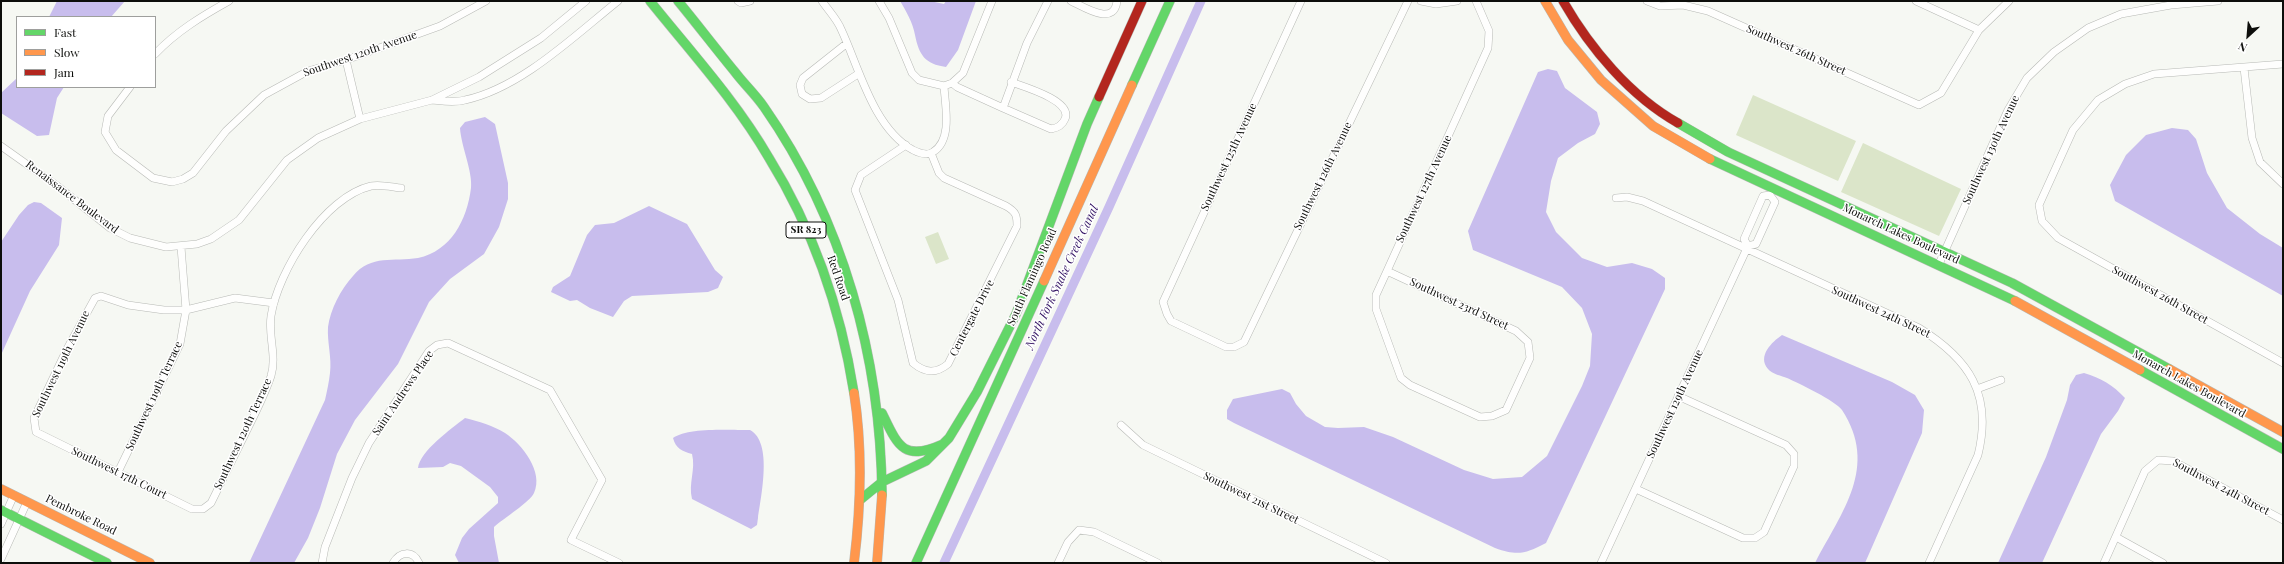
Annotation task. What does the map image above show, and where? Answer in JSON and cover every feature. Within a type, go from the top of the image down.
[{"type":"main road","name":"Red Road","points":[[650,1],[747,126],[783,180],[821,261],[845,340],[855,395],[859,445],[860,500],[854,563]]},
{"type":"main road","name":"Red Road","points":[[678,1],[763,106],[803,172],[840,250],[866,333],[877,405],[882,482],[877,563]]},
{"type":"main road","name":"South Flamingo Road","points":[[860,500],[882,482],[926,461],[949,438],[977,392],[1016,314],[1087,124],[1142,1]]},
{"type":"main road","name":"South Flamingo Road","points":[[916,563],[1170,1]]},
{"type":"main road","name":"Monarch Lakes Boulevard","points":[[1545,1],[1568,40],[1601,80],[1653,126],[1717,163],[1772,192],[1939,264],[2000,293],[2283,449]]},
{"type":"main road","name":"Monarch Lakes Boulevard","points":[[1563,1],[1580,31],[1612,69],[1662,114],[1728,152],[2012,283],[2283,432]]},
{"type":"main road","points":[[877,405],[895,441],[903,449],[916,453],[928,451],[943,444]]},
{"type":"main road","name":"Pembroke Road","points":[[1,489],[150,563]]},
{"type":"main road","points":[[3,512],[107,563]]},
{"type":"street","points":[[156,53],[169,39],[193,21],[229,1]]},
{"type":"street","name":"Southwest 120th Avenue","points":[[129,88],[108,116],[105,132],[116,150],[153,178],[172,182],[193,173],[226,131],[264,95],[308,71],[346,60],[440,26],[486,1]]},
{"type":"street","name":"Renaissance Boulevard","points":[[1,146],[56,185],[110,228],[148,244],[166,247],[181,247],[211,240],[238,220],[287,160],[318,138],[360,119],[432,100],[479,77],[541,38],[586,1]]},
{"type":"street","name":"Renaissance Boulevard","points":[[432,100],[464,101],[491,93],[522,74],[556,50],[618,1]]},
{"type":"street","points":[[738,1],[741,3],[750,1]]},
{"type":"street","points":[[822,1],[841,28],[858,74],[886,125],[906,146],[918,152],[931,153],[937,149],[945,133],[944,86]]},
{"type":"street","points":[[879,1],[912,73],[919,80],[944,86],[952,83],[963,73],[992,1]]},
{"type":"street","points":[[1003,108],[1011,82],[1027,43],[1048,1]]},
{"type":"street","points":[[1071,1],[1101,15],[1109,14],[1114,9],[1117,1]]},
{"type":"street","name":"Southwest 125th Avenue","points":[[1234,347],[1226,347],[1171,321],[1166,314],[1163,302],[1300,1]]},
{"type":"street","name":"Southwest 126th Avenue","points":[[1234,347],[1244,342],[1408,1]]},
{"type":"street","points":[[1421,1],[1436,4],[1457,1]]},
{"type":"street","name":"Southwest 127th Avenue","points":[[1476,1],[1489,31],[1488,48],[1386,271],[1376,295],[1376,309],[1401,378],[1410,385],[1480,417],[1492,416]]},
{"type":"street","name":"Southwest 26th Street","points":[[1647,1],[1660,6],[1683,5],[1708,11],[1919,105],[1941,93],[1979,30]]},
{"type":"street","points":[[1916,1],[1979,30],[2009,1]]},
{"type":"street","name":"Southwest 130th Avenue","points":[[1939,264],[2008,110],[2027,78],[2054,52],[2088,28],[2121,14],[2170,5],[2218,1]]},
{"type":"street","points":[[846,44],[803,78],[800,85],[802,94],[810,99],[821,98],[858,74]]},
{"type":"street","points":[[346,60],[360,119]]},
{"type":"street","points":[[2283,64],[2244,68],[2252,138],[2260,162],[2283,184]]},
{"type":"street","name":"Southwest 26th Street","points":[[2244,68],[2154,74],[2125,84],[2098,100],[2073,130],[2039,205],[2042,221],[2058,238],[2283,363]]},
{"type":"street","points":[[952,83],[957,88],[1051,129],[1063,124],[1067,112],[1064,106],[1057,101],[1011,82]]},
{"type":"street","name":"Centergate Drive","points":[[906,146],[861,174],[855,190],[898,300],[913,363],[921,370],[931,372],[942,369],[948,364],[1017,226],[1017,216],[1014,211],[944,178],[939,173],[931,153]]},
{"type":"street","name":"Southwest 120th Terrace","points":[[203,508],[211,503],[265,392],[271,376],[274,365],[269,330],[274,303],[279,287],[291,263],[324,215],[343,199],[371,186],[401,188]]},
{"type":"street","name":"Southwest 129th Avenue","points":[[1602,563],[1747,248],[1756,244],[1775,202],[1772,192],[1763,196],[1744,239],[1747,248]]},
{"type":"street","name":"Southwest 24th Street","points":[[1616,198],[1627,197],[1643,202],[1747,248],[1925,331],[1942,342],[1959,358],[1966,367],[1977,389],[1982,409],[1982,439],[1978,455],[1929,563]]},
{"type":"street","name":"Southwest 119th Terrace","points":[[118,472],[180,344],[186,310],[181,247]]},
{"type":"street","name":"Southwest 23rd Street","points":[[1386,271],[1516,331],[1528,342],[1530,358],[1506,410],[1492,416]]},
{"type":"street","name":"Southwest 119th Avenue","points":[[36,432],[34,418],[67,349],[95,298],[101,296],[147,308],[186,310]]},
{"type":"street","points":[[186,310],[235,298],[274,303]]},
{"type":"street","name":"Saint Andrews Place","points":[[322,563],[325,547],[352,478],[369,443],[429,351],[437,345],[448,343],[550,390],[602,480],[571,540],[619,563]]},
{"type":"street","points":[[1977,389],[2001,380]]},
{"type":"street","points":[[1636,489],[1743,538],[1755,538],[1764,532],[1794,466],[1794,454],[1786,445],[1678,396]]},
{"type":"street","name":"Southwest 21st Street","points":[[1121,425],[1142,445],[1386,563]]},
{"type":"street","name":"Southwest 17th Court","points":[[36,432],[192,509],[203,508]]},
{"type":"street","name":"Southwest 24th Street","points":[[2116,537],[2145,471],[2158,460],[2165,459],[2172,461],[2283,520]]},
{"type":"street","points":[[1,524],[3,512],[14,495]]},
{"type":"street","points":[[1,559],[27,502]]},
{"type":"street","points":[[1058,563],[1068,542],[1079,530],[1094,532],[1158,563]]},
{"type":"street","points":[[2104,563],[2116,537],[2163,563]]},
{"type":"street","points":[[393,563],[399,555],[404,553],[411,554],[419,563]]},
{"type":"green space","points":[[1753,95],[1856,141],[1838,181],[1736,135]]},
{"type":"green space","points":[[1863,143],[1961,189],[1939,236],[1841,192]]},
{"type":"green space","points":[[938,232],[949,259],[936,264],[925,237]]},
{"type":"shaded area","points":[[57,1],[125,1],[112,16],[50,16]]},
{"type":"shaded area","points":[[900,1],[930,1],[944,4],[946,1],[976,1],[958,50],[946,67],[933,64],[921,53],[911,22]]},
{"type":"shaded area","points":[[1548,69],[1557,71],[1565,88],[1597,112],[1600,124],[1595,134],[1578,143],[1558,158],[1551,181],[1546,212],[1556,232],[1582,258],[1607,267],[1632,263],[1652,269],[1665,278],[1665,289],[1546,543],[1527,552],[1516,553],[1495,548],[1234,423],[1227,419],[1227,410],[1233,399],[1282,389],[1290,393],[1296,404],[1306,416],[1325,427],[1364,427],[1393,437],[1464,470],[1493,479],[1522,477],[1547,456],[1582,386],[1590,366],[1592,334],[1582,308],[1562,287],[1473,250],[1468,231],[1538,72]]},
{"type":"shaded area","points":[[16,79],[16,88],[63,88],[57,98],[49,135],[37,136],[1,113],[1,93]]},
{"type":"shaded area","points":[[485,117],[495,124],[508,183],[508,199],[499,227],[484,254],[450,279],[429,302],[398,364],[355,420],[337,454],[320,508],[308,538],[294,563],[249,563],[325,400],[330,367],[328,327],[331,314],[337,300],[344,287],[353,276],[367,264],[383,260],[418,258],[440,249],[448,241],[461,222],[466,211],[471,188],[470,174],[462,143],[460,128],[465,122]]},
{"type":"shaded area","points":[[2172,128],[2188,130],[2196,139],[2207,173],[2227,208],[2260,234],[2283,248],[2283,296],[2115,201],[2110,185],[2126,155],[2146,135]]},
{"type":"shaded area","points":[[34,202],[41,203],[62,218],[59,245],[30,291],[1,355],[1,242],[19,215],[28,205]]},
{"type":"shaded area","points":[[649,206],[687,224],[715,270],[723,277],[718,288],[708,292],[632,296],[624,301],[613,317],[590,308],[577,300],[570,301],[551,292],[553,287],[570,276],[587,235],[595,225],[614,223]]},
{"type":"shaded area","points":[[1782,335],[1892,382],[1915,395],[1924,410],[1922,433],[1865,563],[1815,563],[1845,507],[1857,470],[1857,451],[1853,431],[1842,410],[1838,406],[1816,392],[1787,378],[1774,374],[1768,369],[1764,359],[1765,354],[1770,345]]},
{"type":"shaded area","points":[[2084,373],[2106,382],[2125,398],[2118,411],[2101,434],[2042,563],[1998,563],[2046,457],[2067,400],[2070,385],[2076,375]]},
{"type":"shaded area","points":[[465,418],[501,430],[512,438],[530,459],[536,476],[536,485],[532,497],[494,527],[494,536],[499,563],[459,563],[455,555],[462,538],[469,529],[498,503],[498,497],[490,487],[461,466],[450,463],[443,467],[418,468],[420,461],[430,448]]},
{"type":"shaded area","points":[[750,430],[757,436],[761,446],[764,470],[757,525],[751,529],[692,499],[692,454],[680,449],[676,445],[673,438],[680,434],[689,432]]},
{"type":"waterway","name":"North Fork Snake Creek Canal","points":[[944,563],[1109,207],[1201,1]]},
{"type":"traffic: fast","points":[[650,1],[728,97],[756,137],[785,185],[812,242],[833,301],[854,393]]},
{"type":"traffic: fast","points":[[678,1],[764,107],[792,150],[816,196],[836,243],[852,292],[865,342],[874,392],[880,444],[882,495]]},
{"type":"traffic: fast","points":[[1132,85],[1170,1]]},
{"type":"traffic: fast","points":[[860,500],[882,482],[926,461],[949,438],[977,392],[1016,314],[1087,124],[1099,97]]},
{"type":"traffic: fast","points":[[1678,123],[1728,152],[2012,283],[2169,369]]},
{"type":"traffic: fast","points":[[1710,159],[2015,301]]},
{"type":"traffic: fast","points":[[916,563],[1044,281]]},
{"type":"traffic: fast","points":[[2140,370],[2283,449]]},
{"type":"traffic: fast","points":[[882,413],[898,442],[904,448],[910,451],[919,451],[943,444]]},
{"type":"traffic: fast","points":[[1,510],[107,563]]},
{"type":"traffic: slow","points":[[1545,1],[1568,40],[1601,80],[1653,126],[1710,159]]},
{"type":"traffic: slow","points":[[1044,281],[1132,85]]},
{"type":"traffic: slow","points":[[2015,301],[2140,370]]},
{"type":"traffic: slow","points":[[2169,369],[2283,432]]},
{"type":"traffic: slow","points":[[854,393],[859,436],[860,478],[854,563]]},
{"type":"traffic: slow","points":[[1,489],[150,563]]},
{"type":"traffic: slow","points":[[877,563],[882,495]]},
{"type":"traffic: jam","points":[[1099,97],[1142,1]]},
{"type":"traffic: jam","points":[[1563,1],[1586,36],[1613,70],[1644,99],[1660,112],[1678,123]]}]
